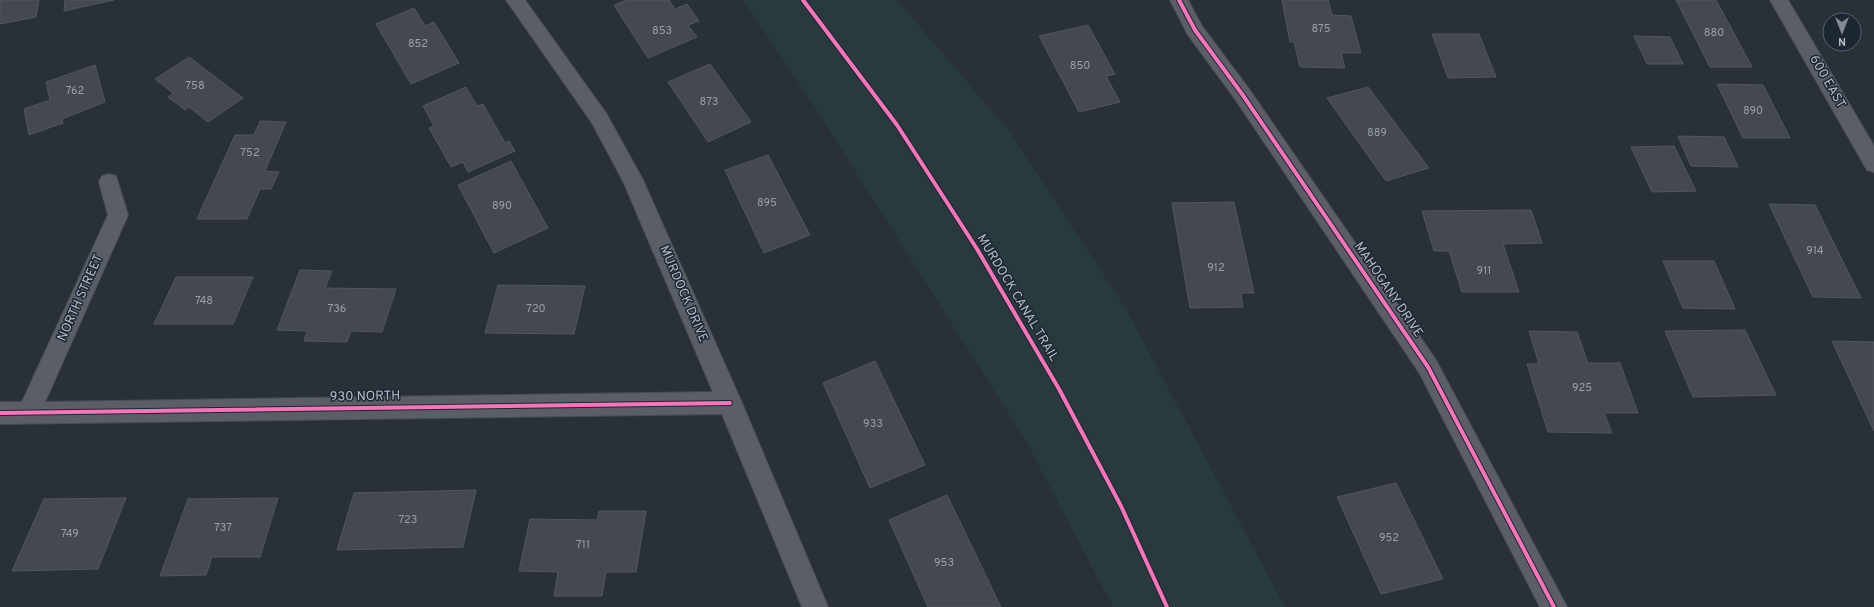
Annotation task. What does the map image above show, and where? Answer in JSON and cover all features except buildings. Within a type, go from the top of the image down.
[{"type":"street","name":"MURDOCK DRIVE","points":[[515,0],[599,118],[633,180],[666,252],[815,607]]},
{"type":"street","name":"MAHOGANY DRIVE","points":[[1180,0],[1195,30],[1246,100],[1428,367],[1554,607]]},
{"type":"street","name":"600 EAST","points":[[1780,0],[1874,164]]},
{"type":"street","name":"NORTH STREET","points":[[29,412],[118,215],[109,182]]},
{"type":"street","name":"930 NORTH","points":[[0,413],[730,403]]},
{"type":"green space","points":[[743,0],[897,0],[1010,132],[1126,309],[1285,607],[1113,607],[1026,441],[807,95]]},
{"type":"cycle path","name":"MURDOCK CANAL TRAIL","points":[[803,0],[897,125],[977,249],[1059,389],[1121,506],[1167,607]]},
{"type":"cycle path","points":[[1179,0],[1195,30],[1242,94],[1428,367],[1554,607]]},
{"type":"cycle path","points":[[0,413],[730,403]]}]
